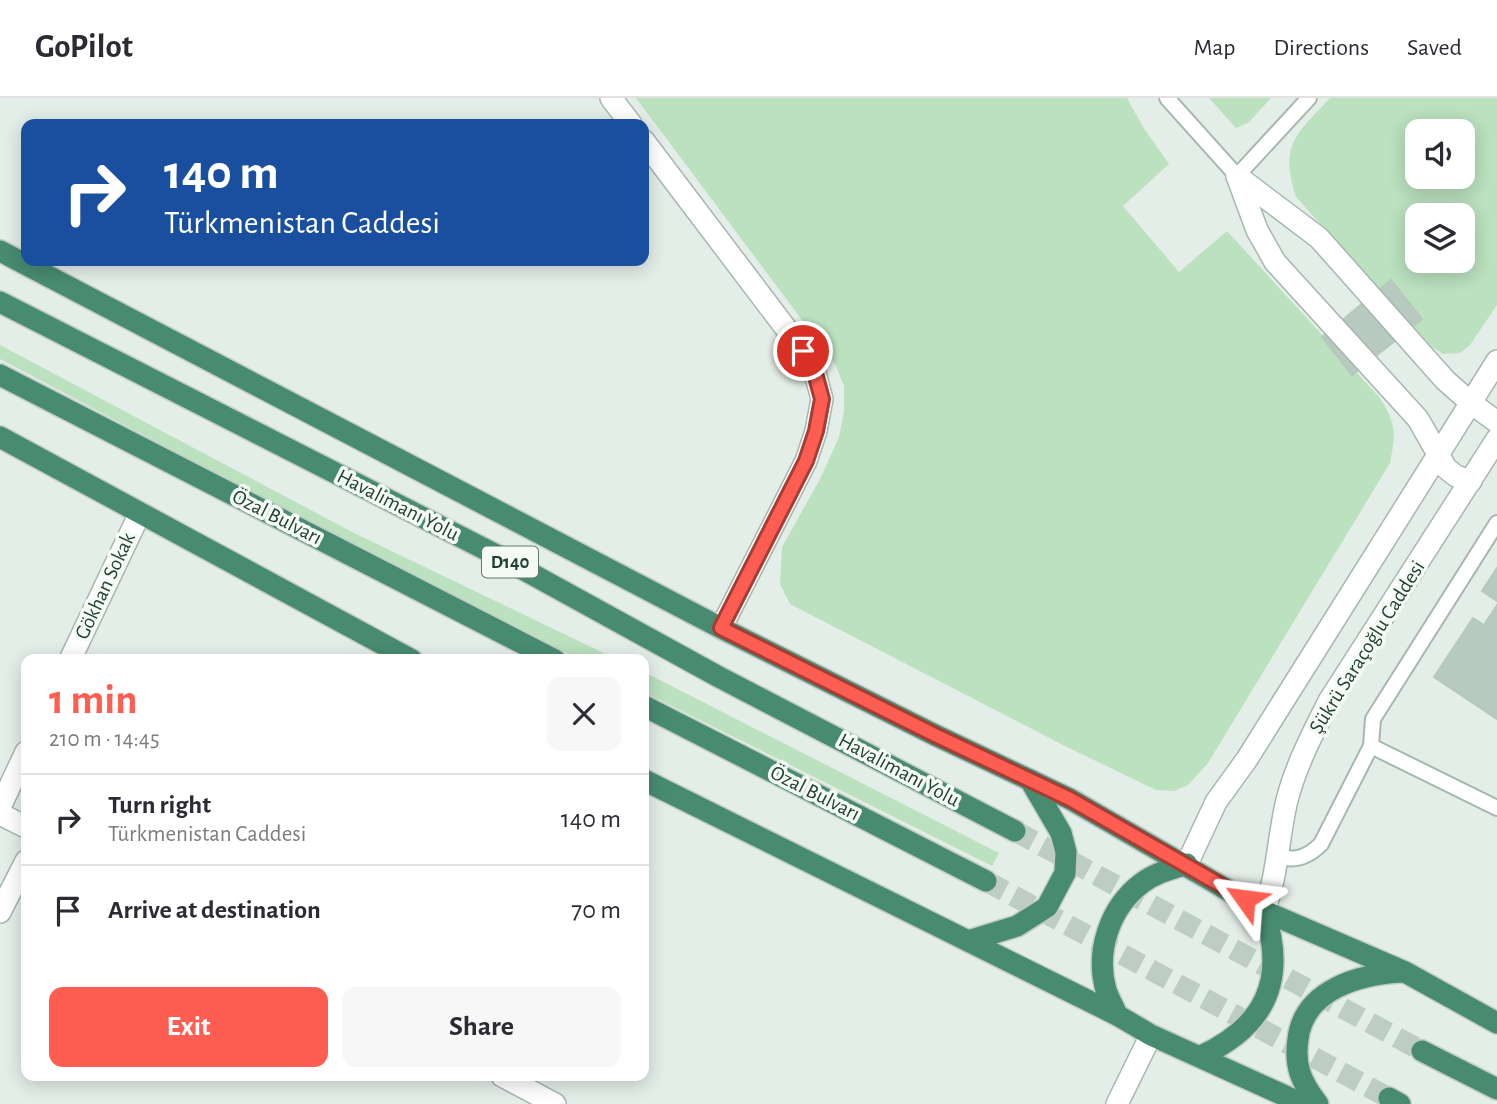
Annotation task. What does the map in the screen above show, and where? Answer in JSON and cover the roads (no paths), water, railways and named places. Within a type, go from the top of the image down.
[{"type":"highway","points":[[0,251],[21,262]]},
{"type":"highway","points":[[29,266],[721,628],[935,735],[1029,778],[1187,864],[1264,911],[1405,972],[1497,1023]]},
{"type":"highway","name":"Havalimanı Yolu","points":[[0,302],[508,561],[719,677],[1015,831]]},
{"type":"highway","name":"Özal Bulvarı","points":[[0,375],[543,654]]},
{"type":"highway","points":[[0,437],[401,654]]},
{"type":"highway","name":"Özal Bulvarı","points":[[649,709],[986,881]]},
{"type":"highway","points":[[968,941],[1017,926],[1047,907],[1065,873],[1066,852],[1062,832],[1029,778]]},
{"type":"highway","points":[[649,782],[1151,1034],[1303,1104]]},
{"type":"highway","points":[[1117,1015],[1106,990],[1102,967],[1104,943],[1112,919],[1125,899],[1142,882],[1163,871],[1187,864]]},
{"type":"highway","points":[[1201,1056],[1224,1045],[1245,1030],[1265,998],[1274,961],[1272,935],[1264,911]]},
{"type":"highway","points":[[1318,1104],[1303,1082],[1295,1059],[1299,1030],[1304,1018],[1317,999],[1348,982],[1378,974],[1405,972]]},
{"type":"highway","points":[[1422,1051],[1497,1089]]},
{"type":"street","points":[[611,98],[627,119]]},
{"type":"street","points":[[649,148],[803,351],[815,373],[822,399],[816,431],[806,461],[721,628]]},
{"type":"street","points":[[1237,176],[1327,246],[1445,380],[1497,422]]},
{"type":"street","points":[[1237,176],[1257,230],[1275,262],[1418,419],[1446,468],[1456,476],[1471,481]]},
{"type":"street","points":[[1187,864],[1216,802],[1247,759],[1497,361]]},
{"type":"street","name":"Şükrü Saraçoğlu Caddesi","points":[[1264,911],[1272,890],[1287,801],[1307,745],[1329,701],[1497,439]]},
{"type":"street","name":"Gökhan Sokak","points":[[73,654],[140,513]]},
{"type":"street","points":[[0,807],[21,763]]},
{"type":"street","points":[[0,814],[21,824]]},
{"type":"street","points":[[0,912],[21,871]]},
{"type":"street","points":[[1117,1104],[1151,1034]]},
{"type":"street","points":[[511,1081],[555,1104]]},
{"type":"lane","points":[[1167,98],[1237,176],[1309,98]]},
{"type":"lane","points":[[1278,856],[1290,860],[1298,858],[1314,851],[1321,844],[1371,746],[1373,719],[1497,523]]},
{"type":"lane","points":[[1371,746],[1497,808]]},
{"type":"tunnel","points":[[1015,831],[1422,1051]]},
{"type":"tunnel","points":[[986,881],[1389,1098]]}]
